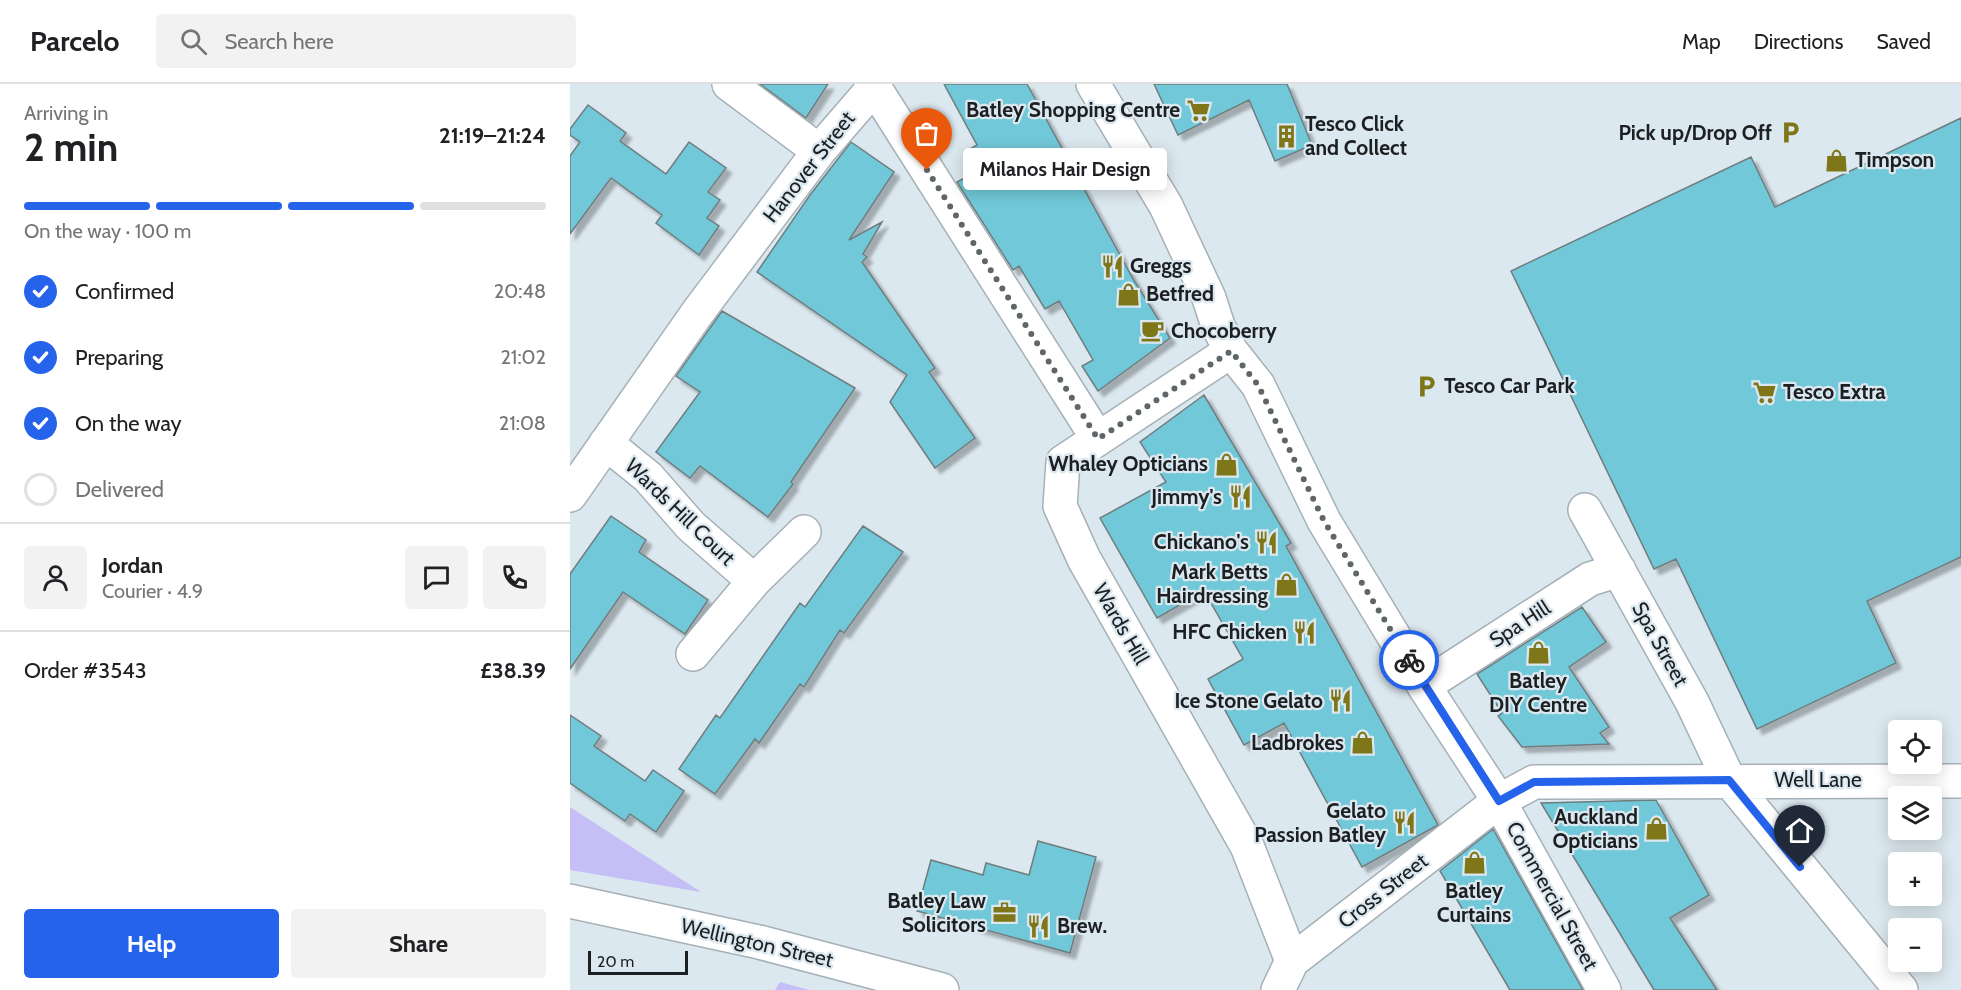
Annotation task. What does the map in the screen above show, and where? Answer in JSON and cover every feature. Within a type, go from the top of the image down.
[{"type":"street","points":[[729,84],[819,151]]},
{"type":"street","name":"Commercial Street","points":[[1093,84],[1166,206],[1231,351],[1258,385],[1324,521],[1424,686],[1499,801],[1604,990]]},
{"type":"street","name":"Hanover Street","points":[[570,495],[698,312],[819,151],[870,92],[878,93],[1098,439]]},
{"type":"street","name":"Wards Hill","points":[[1231,351],[1063,462],[1060,506],[1084,559],[1247,846],[1292,961]]},
{"type":"street","name":"Wards Hill Court","points":[[606,443],[648,477],[691,526],[754,581]]},
{"type":"street","name":"Spa Street","points":[[1585,510],[1692,702],[1729,780],[1901,990]]},
{"type":"street","name":"Wards Hill Court","points":[[693,654],[754,581],[804,532]]},
{"type":"street","name":"Spa Hill","points":[[1424,686],[1590,579],[1618,570]]},
{"type":"street","name":"Well Lane","points":[[1499,801],[1534,782],[1961,781]]},
{"type":"street","name":"Cross Street","points":[[1278,990],[1292,961],[1499,801]]},
{"type":"street","name":"Wellington Street","points":[[570,901],[759,942],[942,990]]},
{"type":"shaded area","points":[[570,807],[701,892],[570,870]]},
{"type":"shaded area","points":[[780,982],[809,990],[775,990]]},
{"type":"building","points":[[760,84],[828,84],[806,118]]},
{"type":"building","points":[[944,84],[1027,84],[1132,277],[1170,338],[1098,391],[1082,366],[1093,360],[1059,301],[1045,309],[1019,266],[1013,270],[957,182],[979,170],[968,150],[977,145]]},
{"type":"building","points":[[1154,84],[1287,84],[1312,145],[1275,161],[1249,100],[1178,135]]},
{"type":"building","points":[[588,105],[626,133],[620,141],[666,174],[689,142],[726,168],[708,192],[720,200],[707,218],[719,226],[699,255],[656,223],[662,215],[611,178],[570,234],[570,156],[580,142],[570,135],[570,129]]},
{"type":"building","name":"Tesco Extra","points":[[1961,118],[1961,557],[1867,601],[1896,663],[1757,729],[1676,559],[1654,569],[1511,271],[1751,157],[1775,207]]},
{"type":"building","points":[[851,142],[894,172],[849,240],[882,222],[863,254],[867,257],[862,262],[935,368],[929,372],[975,438],[935,468],[890,402],[907,375],[757,272],[810,195]]},
{"type":"building","points":[[722,311],[855,388],[791,482],[793,484],[768,517],[700,466],[690,478],[656,452],[700,392],[676,376]]},
{"type":"building","points":[[1204,395],[1291,543],[1286,546],[1438,825],[1362,867],[1284,723],[1244,745],[1208,679],[1243,659],[1204,591],[1157,618],[1100,518],[1166,482],[1140,442]]},
{"type":"building","points":[[611,516],[646,540],[639,552],[708,600],[685,634],[623,592],[570,669],[570,574]]},
{"type":"building","points":[[863,526],[903,552],[844,633],[840,630],[804,687],[800,684],[759,743],[755,739],[715,794],[679,769],[716,715],[720,718],[800,603],[805,607]]},
{"type":"building","points":[[1582,607],[1606,642],[1569,667],[1609,727],[1600,733],[1609,744],[1522,747],[1498,716],[1502,713],[1477,674]]},
{"type":"building","points":[[570,715],[601,736],[594,746],[645,781],[653,770],[684,791],[656,832],[630,814],[625,821],[570,783]]},
{"type":"building","points":[[1656,800],[1709,895],[1670,918],[1717,990],[1654,990],[1541,803]]},
{"type":"building","points":[[1493,829],[1583,990],[1510,990],[1440,871]]},
{"type":"building","points":[[1038,841],[1096,857],[1070,953],[917,911],[931,860],[983,875],[986,863],[1029,875]]},
{"type":"way so far","points":[[927,170],[1098,439],[1231,351],[1258,385],[1324,521],[1409,660]]},
{"type":"place","name":"Batley Shopping Centre","points":[[1198,110]]},
{"type":"place","name":"Pick up/Drop Off","points":[[1790,133]]},
{"type":"place","name":"Tesco Click and Collect","points":[[1287,136]]},
{"type":"place","name":"Timpson","points":[[1837,160]]},
{"type":"place","name":"Milanos Hair Design","points":[[927,170]]},
{"type":"place","name":"Greggs","points":[[1112,266]]},
{"type":"place","name":"Betfred","points":[[1128,294]]},
{"type":"place","name":"Chocoberry","points":[[1153,331]]},
{"type":"place","name":"Tesco Car Park","points":[[1426,386]]},
{"type":"place","name":"Tesco Extra","points":[[1765,392]]},
{"type":"place","name":"Whaley Opticians","points":[[1226,464]]},
{"type":"place","name":"Jimmy's","points":[[1240,497]]},
{"type":"place","name":"Chickano's","points":[[1267,542]]},
{"type":"place","name":"Mark Betts Hairdressing","points":[[1286,584]]},
{"type":"place","name":"HFC Chicken","points":[[1305,632]]},
{"type":"place","name":"Batley DIY Centre","points":[[1538,653]]},
{"type":"place","name":"Ice Stone Gelato","points":[[1341,701]]},
{"type":"place","name":"Ladbrokes","points":[[1362,743]]},
{"type":"place","name":"Gelato Passion Batley","points":[[1404,823]]},
{"type":"place","name":"Auckland Opticians","points":[[1656,829]]},
{"type":"place","name":"Batley Curtains","points":[[1474,863]]},
{"type":"place","name":"Batley Law Solicitors","points":[[1004,913]]},
{"type":"place","name":"Brew.","points":[[1039,926]]},
{"type":"route","points":[[1409,660],[1499,801],[1534,782],[1729,780],[1800,867]]}]
